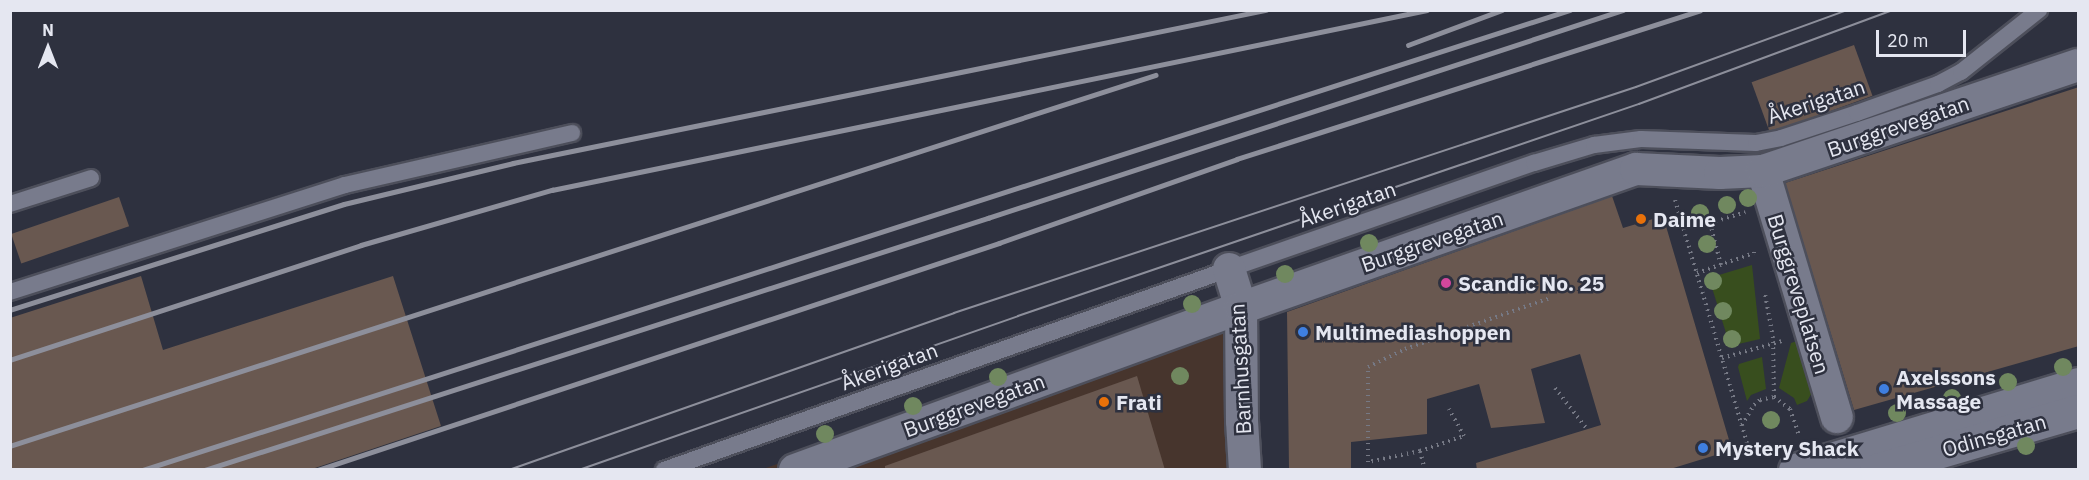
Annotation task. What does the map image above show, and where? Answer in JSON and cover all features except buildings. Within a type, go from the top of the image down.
[{"type":"main road","name":"Odinsgatan","points":[[1795,470],[2079,384]]},
{"type":"main road","name":"Odinsgatan","points":[[1876,470],[1917,463],[2079,411]]},
{"type":"street","name":"Burggrevegatan","points":[[795,470],[1241,308],[1636,169],[1763,171],[2070,68]]},
{"type":"street","name":"Burggreveplatsen","points":[[1763,171],[1765,231],[1810,332],[1837,417]]},
{"type":"street","name":"Barnhusgatan","points":[[1229,269],[1241,308],[1245,470]]},
{"type":"lane","name":"Åkerigatan","points":[[664,470],[1229,269],[1534,163],[1594,145],[1641,139],[1744,144],[1781,138],[1938,84],[1978,61],[2039,10]]},
{"type":"lane","points":[[10,292],[345,184],[572,133]]},
{"type":"lane","points":[[10,204],[91,178]]},
{"type":"path","points":[[1665,170],[1698,273],[1749,450]]},
{"type":"path","points":[[1698,273],[1754,254],[1765,231],[1746,212],[1710,223],[1721,264]]},
{"type":"path","points":[[1754,254],[1759,261]]},
{"type":"path","points":[[1763,283],[1773,344],[1774,397]]},
{"type":"path","points":[[1449,409],[1464,436],[1420,451],[1368,462],[1368,367],[1405,349],[1550,298]]},
{"type":"path","points":[[1722,358],[1810,332]]},
{"type":"path","points":[[1555,388],[1587,429]]},
{"type":"path","points":[[1742,425],[1754,405],[1760,400],[1774,397],[1790,409],[1799,435]]},
{"type":"path","points":[[1420,451],[1425,470]]},
{"type":"shaded area","points":[[1225,306],[1229,469],[763,469]]},
{"type":"green space","points":[[1752,265],[1760,339],[1730,346],[1709,278]]},
{"type":"green space","points":[[1797,341],[1800,343],[1813,391],[1807,401],[1797,405],[1794,398],[1779,388],[1791,343]]},
{"type":"green space","points":[[1762,357],[1766,389],[1751,395],[1747,401],[1739,364]]},
{"type":"tram line","points":[[509,470],[954,313],[1636,87],[1847,10]]},
{"type":"tram line","points":[[579,470],[1018,316],[1639,104],[1893,10]]},
{"type":"railway","points":[[10,310],[344,204],[513,163],[1266,10]]},
{"type":"railway","points":[[10,360],[361,245],[552,190],[1427,10]]},
{"type":"railway","points":[[1408,45],[1502,10]]},
{"type":"railway","points":[[143,470],[1570,10]]},
{"type":"railway","points":[[205,470],[988,218],[1623,10]]},
{"type":"railway","points":[[318,470],[999,243],[1237,159],[1700,10]]},
{"type":"railway","points":[[10,446],[1155,75]]},
{"type":"place","name":"Daime","points":[[1641,219]]},
{"type":"place","name":"Scandic No. 25","points":[[1446,283]]},
{"type":"place","name":"Multimediashoppen","points":[[1303,332]]},
{"type":"place","name":"Axelssons Massage","points":[[1884,389]]},
{"type":"place","name":"Frati","points":[[1104,402]]},
{"type":"place","name":"Mystery Shack","points":[[1703,448]]}]
